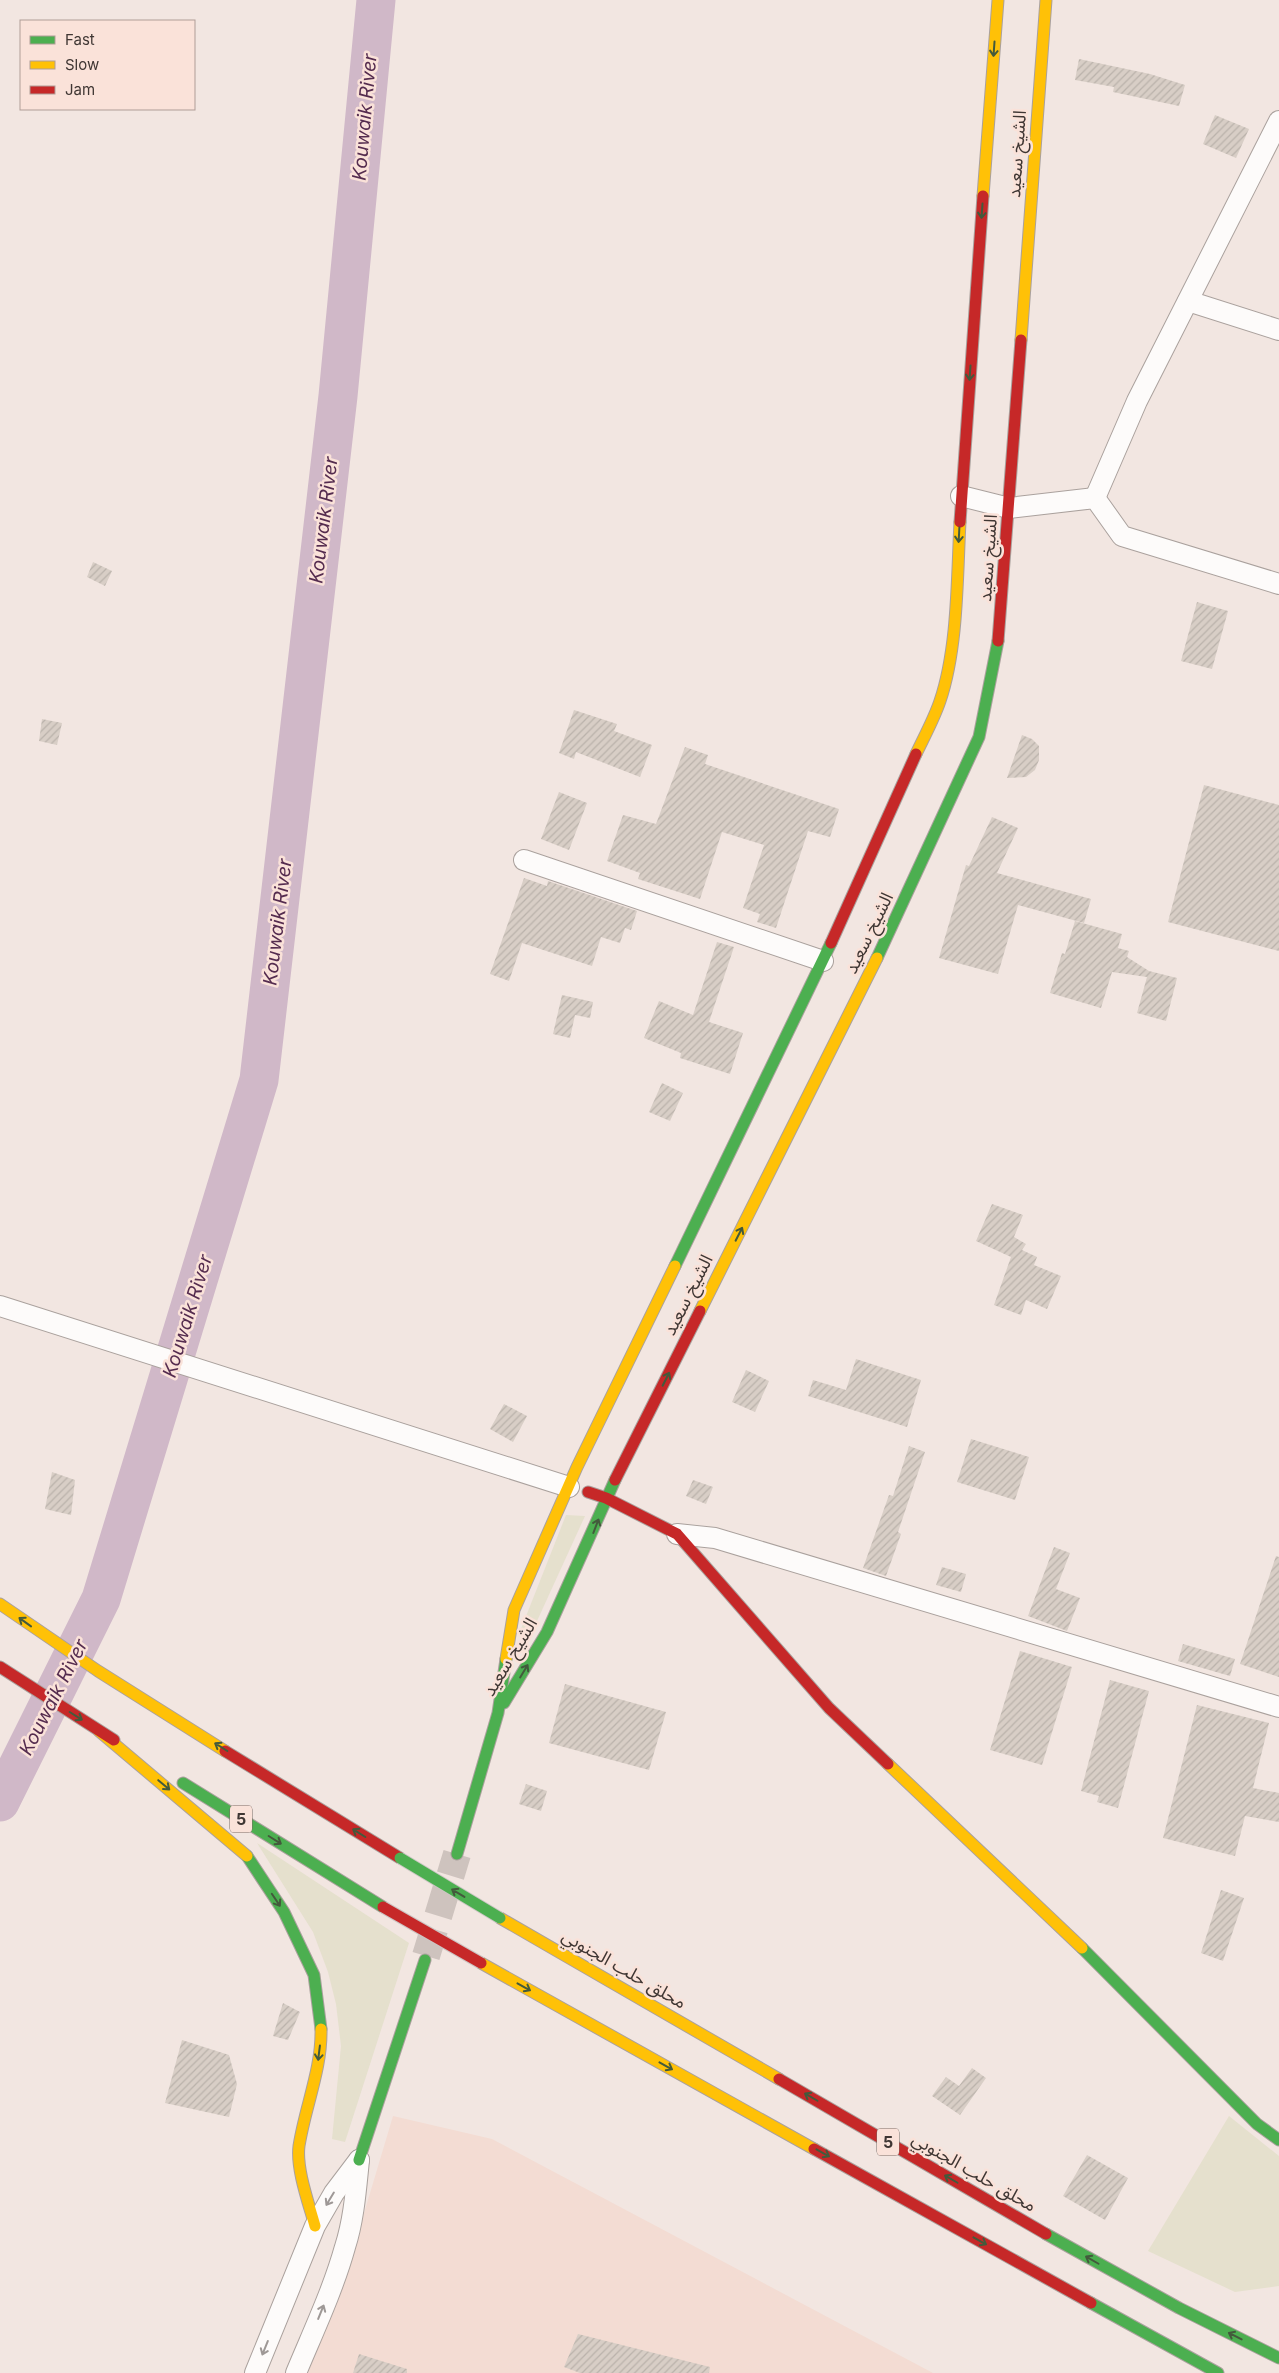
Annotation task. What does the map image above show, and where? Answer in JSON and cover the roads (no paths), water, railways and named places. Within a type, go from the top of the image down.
[{"type":"main road","name":"الشيخ سعيد","points":[[498,1712],[514,1610],[569,1487],[823,962],[940,701],[950,653],[956,601],[961,496],[998,0]]},
{"type":"main road","name":"الشيخ سعيد","points":[[498,1712],[547,1632],[595,1528],[606,1498],[879,954],[979,737],[993,672],[1001,619],[1046,0]]},
{"type":"main road","points":[[569,1487],[606,1498],[677,1534],[828,1708],[1122,1986],[1257,2124],[1279,2140]]},
{"type":"main road","name":"محلق حلب الجنوبي","points":[[0,1604],[49,1639],[126,1688],[500,1918],[1107,2269],[1179,2308],[1279,2358]]},
{"type":"main road","name":"5","points":[[0,1667],[383,1907],[1218,2373]]},
{"type":"main road","points":[[456,1854],[498,1712]]},
{"type":"main road","points":[[100,1731],[246,1854],[284,1912],[314,1975],[321,2031],[315,2082],[299,2148],[300,2165],[315,2226]]},
{"type":"main road","points":[[358,2160],[425,1960]]},
{"type":"street","points":[[1095,498],[1137,401],[1279,121]]},
{"type":"street","points":[[1188,301],[1279,330]]},
{"type":"street","points":[[961,496],[1009,508],[1095,498]]},
{"type":"street","points":[[1095,498],[1122,536],[1279,584]]},
{"type":"street","points":[[524,860],[823,962]]},
{"type":"street","points":[[0,1306],[569,1487]]},
{"type":"street","points":[[677,1534],[715,1538],[1279,1707]]},
{"type":"street","points":[[255,2373],[315,2226],[334,2193],[358,2160]]},
{"type":"street","points":[[296,2373],[337,2273],[346,2246],[354,2209],[358,2160]]},
{"type":"waterway","name":"Kouwaik River","points":[[0,1802],[101,1599],[259,1080],[338,396],[376,0]]},
{"type":"tunnel","points":[[426,1956],[457,1854]]}]
